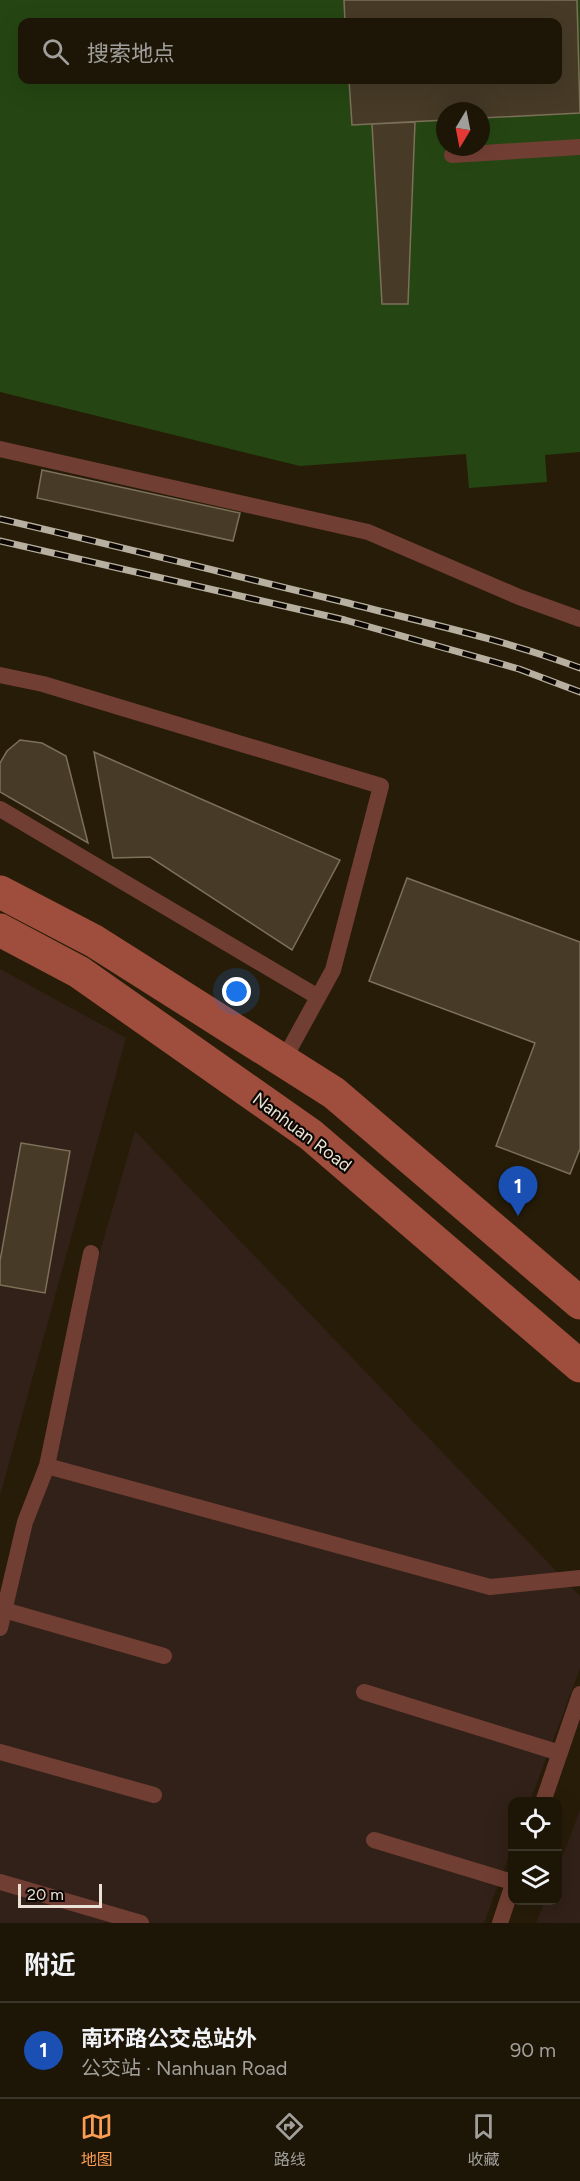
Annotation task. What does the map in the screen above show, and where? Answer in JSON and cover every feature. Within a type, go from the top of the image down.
[{"type":"main road","points":[[0,892],[94,941],[334,1093],[580,1304]]},
{"type":"main road","name":"Nanhuan Road","points":[[0,930],[79,972],[311,1135],[580,1366]]},
{"type":"lane","points":[[490,153],[580,147]]},
{"type":"lane","points":[[0,448],[368,532],[519,597],[580,619]]},
{"type":"lane","points":[[0,675],[43,684],[381,786],[333,970],[283,1060]]},
{"type":"lane","points":[[0,809],[318,997]]},
{"type":"lane","points":[[0,1628],[25,1522],[47,1466],[92,1253]]},
{"type":"lane","points":[[47,1466],[490,1587],[580,1578]]},
{"type":"lane","points":[[4,1610],[164,1656]]},
{"type":"lane","points":[[364,1692],[560,1753]]},
{"type":"lane","points":[[545,1797],[580,1694]]},
{"type":"lane","points":[[0,1752],[154,1795]]},
{"type":"lane","points":[[374,1840],[508,1880]]},
{"type":"lane","points":[[0,1882],[141,1923]]},
{"type":"lane","points":[[500,1923],[508,1901]]},
{"type":"shaded area","points":[[0,969],[126,1038],[0,1496]]},
{"type":"shaded area","points":[[135,1131],[580,1596],[580,1669],[532,1797],[508,1797],[508,1859],[484,1923],[0,1923],[0,1596]]},
{"type":"shaded area","points":[[580,1810],[580,1923],[536,1923],[543,1905],[562,1905],[562,1857]]},
{"type":"green space","points":[[0,0],[580,0],[580,452],[545,455],[547,482],[469,488],[466,454],[300,466],[0,392]]},
{"type":"building","points":[[344,0],[577,0],[580,113],[490,118],[490,102],[436,102],[436,120],[352,125],[349,84],[562,84],[562,18],[345,18]]},
{"type":"building","points":[[415,122],[408,304],[382,304],[372,124]]},
{"type":"building","points":[[42,470],[240,513],[233,541],[37,498]]},
{"type":"building","points":[[20,740],[42,743],[66,756],[88,843],[0,792],[0,763],[7,751]]},
{"type":"building","points":[[94,752],[340,860],[292,950],[150,857],[113,858]]},
{"type":"building","points":[[407,878],[580,942],[580,1149],[570,1174],[496,1146],[535,1043],[369,981]]},
{"type":"building","points":[[21,1143],[70,1151],[45,1293],[0,1285],[0,1261]]},
{"type":"railway","points":[[0,519],[436,625],[494,640],[580,668]]},
{"type":"railway","points":[[0,541],[345,620],[519,669],[580,692]]},
{"type":"place","name":"南环路公交总站外","points":[[518,1216]]}]
